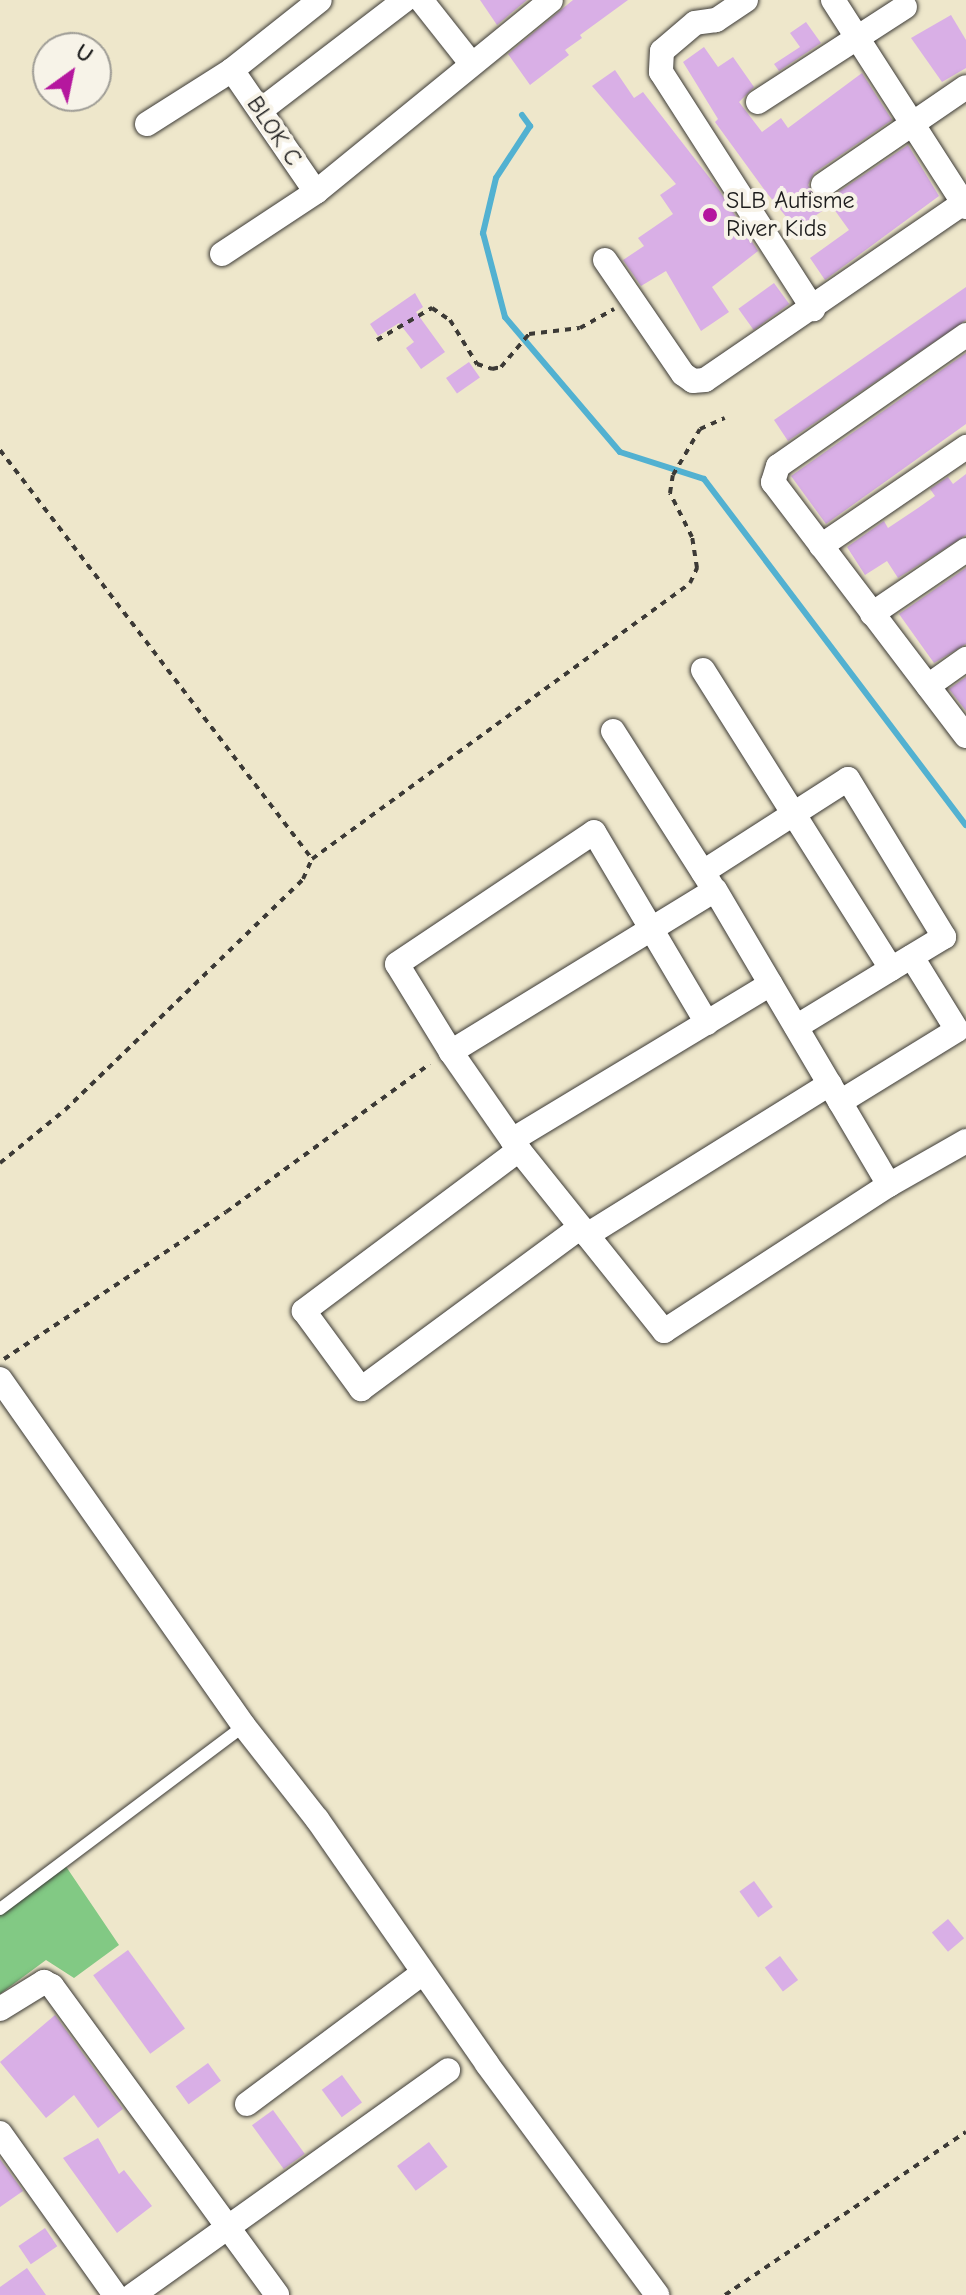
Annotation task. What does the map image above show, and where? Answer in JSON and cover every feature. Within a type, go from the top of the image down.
[{"type":"street","points":[[147,124],[232,70],[320,0]]},
{"type":"street","points":[[261,110],[405,0]]},
{"type":"street","points":[[421,0],[470,62]]},
{"type":"street","points":[[222,254],[316,192],[459,78],[470,62],[551,0]]},
{"type":"street","points":[[746,0],[716,20],[695,23],[662,51],[661,72],[813,309]]},
{"type":"street","points":[[605,260],[693,381],[705,380],[965,204],[833,0]]},
{"type":"street","points":[[758,102],[905,7]]},
{"type":"street","name":"BLOK C","points":[[232,70],[316,192]]},
{"type":"street","points":[[823,185],[966,87]]},
{"type":"street","points":[[966,335],[778,466],[773,482],[966,736]]},
{"type":"street","points":[[821,546],[966,447]]},
{"type":"street","points":[[872,614],[966,550]]},
{"type":"street","points":[[928,686],[966,659]]},
{"type":"street","points":[[703,670],[792,813],[901,963],[957,1030],[835,1093],[584,1231],[361,1389],[304,1311],[516,1145],[771,984]]},
{"type":"street","points":[[613,731],[709,881],[889,1185]]},
{"type":"street","points":[[440,1058],[654,928],[792,813],[848,779],[944,937],[796,1027]]},
{"type":"street","points":[[707,1023],[654,928],[594,832],[397,964],[440,1058],[516,1145],[664,1331],[889,1185],[966,1141]]},
{"type":"street","points":[[0,1379],[244,1726],[317,1819],[423,1973],[657,2295]]},
{"type":"street","points":[[247,2104],[423,1973]]},
{"type":"street","points":[[0,2009],[44,1982],[52,1986],[277,2295]]},
{"type":"street","points":[[133,2295],[448,2070]]},
{"type":"street","points":[[0,2133],[115,2295]]},
{"type":"lane","points":[[0,1909],[244,1726]]},
{"type":"path","points":[[377,340],[432,308],[450,320],[484,368],[501,367],[529,334],[589,325],[630,298]]},
{"type":"path","points":[[0,1163],[65,1110],[303,879],[312,859],[690,583],[697,568],[692,537],[670,493],[673,475],[700,429],[725,418]]},
{"type":"path","points":[[0,450],[312,859]]},
{"type":"path","points":[[0,1361],[226,1212],[440,1058]]},
{"type":"path","points":[[725,2295],[966,2132]]},
{"type":"green space","points":[[65,1865],[119,1945],[74,1978],[46,1960],[0,1994],[0,1915]]},
{"type":"building","points":[[480,0],[527,0],[497,25]]},
{"type":"building","points":[[573,0],[628,0],[580,35],[582,38],[565,50],[569,55],[530,85],[508,54]]},
{"type":"building","points":[[951,15],[966,40],[966,68],[942,82],[911,38]]},
{"type":"building","points":[[806,22],[821,43],[779,71],[774,64],[800,47],[790,33]]},
{"type":"building","points":[[704,47],[718,67],[733,57],[754,87],[739,102],[762,132],[781,118],[788,128],[862,73],[892,120],[814,173],[808,185],[816,198],[831,197],[908,145],[939,196],[825,280],[810,258],[849,230],[831,205],[796,229],[766,192],[715,122],[718,119],[683,62]]},
{"type":"building","points":[[615,70],[634,98],[643,92],[719,190],[758,251],[712,287],[729,312],[701,331],[666,271],[641,286],[623,260],[644,246],[638,238],[673,214],[660,195],[676,184],[592,86]]},
{"type":"building","points":[[774,283],[789,304],[754,330],[738,309]]},
{"type":"building","points":[[966,287],[966,320],[788,441],[774,420]]},
{"type":"building","points":[[415,293],[423,307],[416,312],[445,352],[421,369],[406,348],[414,342],[399,323],[378,336],[370,324]]},
{"type":"building","points":[[966,353],[966,424],[826,524],[791,476]]},
{"type":"building","points":[[469,362],[480,378],[457,394],[446,378]]},
{"type":"building","points":[[966,474],[966,535],[898,578],[887,561],[865,575],[847,547],[884,521],[888,528],[918,508],[935,496],[930,489],[948,477],[953,484]]},
{"type":"building","points":[[966,568],[966,644],[934,663],[899,614]]},
{"type":"building","points":[[966,677],[966,711],[949,689]]},
{"type":"building","points":[[754,1881],[773,1907],[758,1917],[739,1892]]},
{"type":"building","points":[[948,1919],[964,1938],[948,1952],[932,1932]]},
{"type":"building","points":[[128,1950],[185,2028],[150,2054],[93,1975]]},
{"type":"building","points":[[780,1956],[798,1980],[783,1991],[765,1967]]},
{"type":"building","points":[[55,2015],[123,2109],[98,2128],[74,2095],[46,2118],[0,2062]]},
{"type":"building","points":[[208,2063],[221,2081],[189,2104],[176,2087]]},
{"type":"building","points":[[342,2075],[362,2103],[342,2117],[322,2090]]},
{"type":"building","points":[[273,2110],[305,2154],[284,2169],[252,2125]]},
{"type":"building","points":[[98,2138],[119,2174],[124,2170],[152,2206],[117,2233],[63,2158]]},
{"type":"building","points":[[429,2142],[448,2167],[416,2191],[397,2166]]},
{"type":"building","points":[[0,2159],[23,2191],[0,2207]]},
{"type":"building","points":[[45,2228],[57,2246],[31,2264],[18,2246]]},
{"type":"building","points":[[27,2268],[46,2295],[0,2295],[0,2287]]},
{"type":"waterway","points":[[522,115],[530,126],[496,178],[483,233],[505,317],[620,452],[704,479],[966,825]]},
{"type":"place","name":"SLB Autisme River Kids","points":[[710,215]]}]
